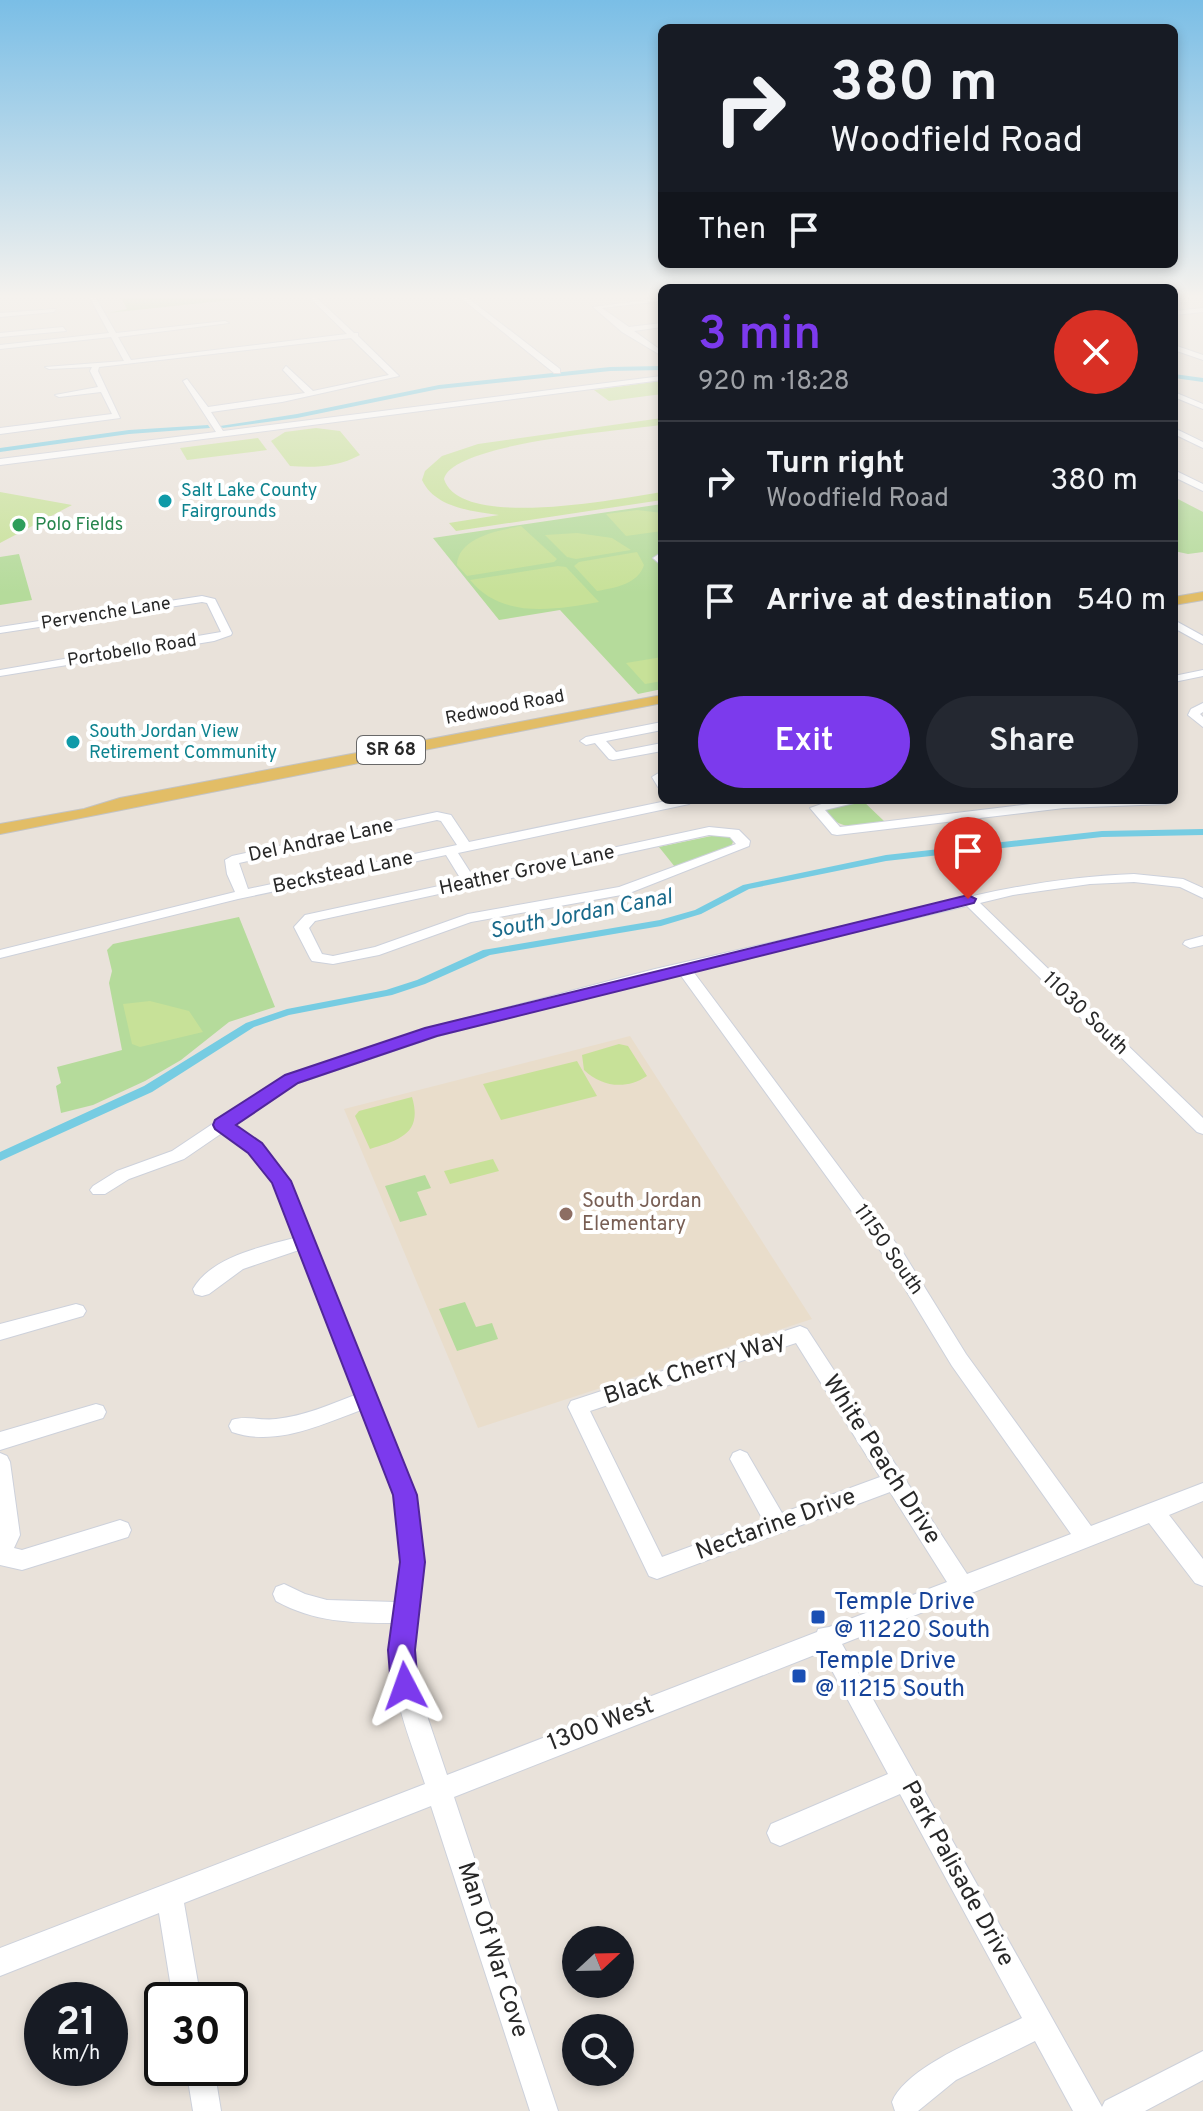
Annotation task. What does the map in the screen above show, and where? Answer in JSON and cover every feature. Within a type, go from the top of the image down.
[{"type":"main road","points":[[1178,600],[1203,596]]},
{"type":"main road","name":"Redwood Road","points":[[0,829],[658,700]]},
{"type":"main road","name":"Redwood Road","points":[[0,818],[82,804],[120,803]]},
{"type":"street","points":[[0,431],[117,416],[108,397]]},
{"type":"street","points":[[197,397],[221,434]]},
{"type":"street","points":[[206,410],[295,397]]},
{"type":"street","points":[[0,462],[516,397]]},
{"type":"street","points":[[1180,397],[1201,405]]},
{"type":"street","points":[[1178,407],[1201,405]]},
{"type":"street","points":[[1178,433],[1203,445]]},
{"type":"street","points":[[1179,475],[1203,474]]},
{"type":"street","points":[[1179,475],[1203,488]]},
{"type":"street","name":"Pervenche Lane","points":[[0,630],[198,599],[211,601]]},
{"type":"street","name":"Portobello Road","points":[[0,673],[222,636],[227,633],[211,601]]},
{"type":"street","points":[[1178,625],[1203,641]]},
{"type":"street","points":[[1178,678],[1203,673]]},
{"type":"street","points":[[1199,709],[1194,715],[1203,723]]},
{"type":"street","points":[[658,727],[592,740],[613,756],[658,748]]},
{"type":"street","name":"Beckstead Lane","points":[[0,954],[243,894],[667,804]]},
{"type":"street","points":[[832,804],[816,808],[837,831],[1068,804]]},
{"type":"street","name":"Del Andrae Lane","points":[[243,894],[230,863],[236,858],[437,816],[446,818],[457,849]]},
{"type":"street","name":"Heather Grove Lane","points":[[709,831],[734,833],[743,841],[742,848],[622,891],[468,918],[379,951],[333,960],[313,955],[301,927],[310,918],[470,883],[709,831]]},
{"type":"street","points":[[457,849],[470,883]]},
{"type":"street","points":[[99,1190],[123,1175],[178,1155],[270,1091],[340,1060],[432,1032],[968,899],[1112,879],[1156,879],[1196,890]]},
{"type":"street","name":"11030 South","points":[[968,899],[1203,1128]]},
{"type":"street","name":"11150 South","points":[[683,968],[897,1259],[959,1360],[1086,1537]]},
{"type":"street","name":"Man Of War Cove","points":[[222,1125],[241,1136],[267,1161],[281,1181],[405,1495],[412,1562],[402,1650],[405,1686],[544,2111]]},
{"type":"street","points":[[202,1289],[213,1277],[227,1269],[306,1241]]},
{"type":"street","points":[[0,1332],[76,1311]]},
{"type":"street","name":"White Peach Drive","points":[[800,1334],[961,1585]]},
{"type":"street","name":"Black Cherry Way","points":[[657,1569],[578,1407],[800,1334]]},
{"type":"street","points":[[239,1426],[256,1430],[275,1429],[368,1399]]},
{"type":"street","points":[[0,1441],[96,1412]]},
{"type":"street","points":[[740,1459],[777,1525]]},
{"type":"street","points":[[0,1462],[9,1535],[1,1555],[22,1560],[120,1530]]},
{"type":"street","name":"Nectarine Drive","points":[[657,1569],[894,1481]]},
{"type":"street","name":"1300 West","points":[[0,1962],[1203,1492]]},
{"type":"street","points":[[1153,1511],[1203,1576]]},
{"type":"street","points":[[284,1594],[319,1611],[405,1613]]},
{"type":"street","name":"Park Palisade Drive","points":[[826,1637],[1089,2111]]},
{"type":"street","points":[[780,1833],[905,1779]]},
{"type":"street","points":[[169,1894],[184,1982]]},
{"type":"street","points":[[906,2102],[946,2070],[1040,2024]]},
{"type":"street","points":[[1115,2111],[1203,2065]]},
{"type":"street","points":[[203,2086],[207,2111]]},
{"type":"shaded area","name":"South Jordan Elementary","points":[[630,1036],[812,1319],[478,1428],[344,1109]]},
{"type":"green space","points":[[603,397],[643,397],[609,401]]},
{"type":"green space","points":[[658,419],[658,425],[507,447],[476,456],[454,467],[444,479],[456,495],[479,504],[509,508],[580,504],[658,493],[658,501],[456,531],[449,523],[499,515],[466,510],[445,502],[436,497],[422,480],[425,471],[442,456],[478,444]]},
{"type":"green space","points":[[316,428],[340,431],[360,455],[326,466],[290,466],[271,441],[285,432]]},
{"type":"green space","points":[[258,438],[267,450],[187,460],[180,448]]},
{"type":"green space","name":"Polo Fields","points":[[0,492],[72,505],[0,543]]},
{"type":"green space","points":[[1178,499],[1203,512],[1203,552],[1178,552]]},
{"type":"green space","points":[[658,505],[658,690],[638,694],[560,610],[499,620],[433,538]]},
{"type":"green space","points":[[637,510],[658,513],[658,532],[626,536],[606,514]]},
{"type":"green space","points":[[521,526],[557,559],[554,562],[467,576],[457,565],[459,555],[472,541]]},
{"type":"green space","points":[[577,533],[612,538],[631,550],[576,559],[567,557],[545,535]]},
{"type":"green space","points":[[637,552],[644,565],[637,577],[611,588],[597,591],[574,566],[579,562]]},
{"type":"green space","points":[[19,554],[32,600],[0,605],[0,557]]},
{"type":"green space","points":[[566,567],[599,602],[530,609],[497,601],[470,580]]},
{"type":"green space","points":[[658,658],[658,682],[645,684],[626,663]]},
{"type":"green space","points":[[866,804],[884,821],[846,825],[825,813],[829,807]]},
{"type":"green space","points":[[721,834],[734,839],[731,847],[675,867],[659,847]]},
{"type":"green space","points":[[239,917],[275,1007],[229,1022],[181,1060],[145,1081],[93,1105],[61,1113],[56,1086],[61,1083],[57,1067],[122,1050],[109,983],[112,971],[107,950],[113,944]]},
{"type":"green space","points":[[150,1001],[189,1011],[203,1032],[140,1047],[132,1044],[123,1004]]},
{"type":"green space","points":[[619,1044],[628,1046],[647,1076],[631,1083],[614,1085],[598,1080],[584,1070],[582,1055]]},
{"type":"green space","points":[[577,1061],[597,1096],[501,1120],[483,1084]]},
{"type":"green space","points":[[412,1097],[414,1119],[406,1134],[370,1149],[355,1116],[359,1111]]},
{"type":"green space","points":[[493,1159],[499,1171],[450,1184],[444,1171]]},
{"type":"green space","points":[[425,1175],[431,1188],[417,1192],[427,1215],[400,1222],[385,1186]]},
{"type":"green space","points":[[465,1302],[476,1327],[492,1323],[498,1339],[457,1351],[439,1309]]},
{"type":"waterway","points":[[223,426],[297,416],[392,397]]},
{"type":"waterway","points":[[0,450],[129,432],[208,427]]},
{"type":"waterway","name":"South Jordan Canal","points":[[0,1157],[148,1089],[250,1025],[287,1012],[388,993],[421,982],[487,952],[661,923],[698,912],[746,887],[886,858],[1102,834],[1203,832]]},
{"type":"place","name":"Salt Lake County Fairgrounds","points":[[165,501]]},
{"type":"place","name":"Polo Fields","points":[[19,525]]},
{"type":"place","name":"South Jordan View Retirement Community","points":[[73,742]]},
{"type":"place","name":"South Jordan Elementary","points":[[566,1214]]},
{"type":"place","name":"Temple Drive @ 11220 South","points":[[818,1617]]},
{"type":"place","name":"Temple Drive @ 11215 South","points":[[799,1676]]},
{"type":"route","points":[[405,1686],[402,1650],[412,1562],[411,1528],[405,1495],[281,1181],[255,1148],[222,1125],[292,1079],[340,1060],[432,1032],[612,988],[655,974],[968,899]]}]
